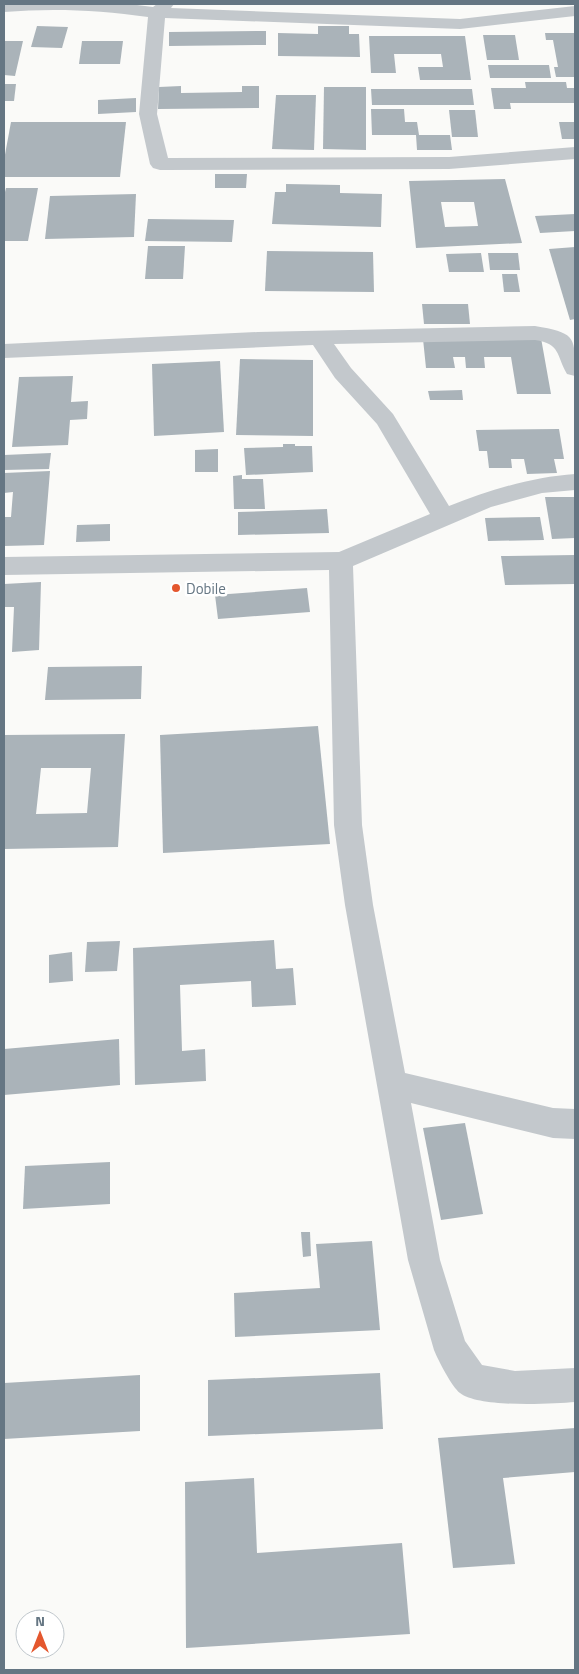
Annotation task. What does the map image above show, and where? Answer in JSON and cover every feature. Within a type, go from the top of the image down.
[{"type":"street","points":[[4,7],[39,4]]},
{"type":"street","points":[[44,4],[103,5],[460,24],[575,11]]},
{"type":"street","points":[[162,8],[148,114],[160,164],[449,163],[575,153]]},
{"type":"street","points":[[4,352],[258,339],[535,333],[554,335],[567,347],[575,369]]},
{"type":"street","points":[[320,339],[343,373],[385,419],[444,518]]},
{"type":"street","points":[[4,566],[341,561],[484,501],[542,484],[575,482]]},
{"type":"street","points":[[341,561],[348,825],[359,905],[424,1260],[451,1350],[472,1381],[515,1388],[575,1385]]},
{"type":"street","points":[[392,1084],[553,1123],[575,1124]]},
{"type":"building","points":[[37,26],[68,27],[62,48],[31,47]]},
{"type":"building","points":[[318,26],[349,26],[349,34],[359,34],[360,57],[278,56],[278,33],[318,34]]},
{"type":"building","points":[[266,31],[266,45],[169,46],[169,32]]},
{"type":"building","points":[[545,33],[575,33],[575,77],[556,77],[554,67],[558,67],[553,40],[546,40]]},
{"type":"building","points":[[483,35],[515,35],[519,60],[487,60]]},
{"type":"building","points":[[369,36],[465,36],[471,80],[420,80],[418,67],[443,67],[441,54],[394,54],[396,73],[371,73]]},
{"type":"building","points":[[4,41],[23,41],[15,76],[4,75]]},
{"type":"building","points":[[82,41],[123,41],[120,64],[79,64]]},
{"type":"building","points":[[488,65],[549,65],[551,78],[490,78]]},
{"type":"building","points":[[525,82],[566,82],[567,88],[575,88],[575,103],[510,103],[511,109],[494,109],[491,88],[526,88]]},
{"type":"building","points":[[4,84],[16,84],[14,101],[4,101]]},
{"type":"building","points":[[181,86],[181,93],[242,92],[242,86],[259,86],[259,108],[158,109],[159,87]]},
{"type":"building","points":[[324,87],[366,87],[366,150],[323,149]]},
{"type":"building","points":[[371,89],[472,89],[474,105],[372,105]]},
{"type":"building","points":[[276,95],[316,95],[314,150],[272,149]]},
{"type":"building","points":[[136,98],[136,112],[98,114],[98,100]]},
{"type":"building","points":[[371,109],[404,109],[405,122],[417,122],[419,135],[450,135],[452,150],[417,150],[416,135],[372,135]]},
{"type":"building","points":[[449,110],[475,110],[478,137],[452,137]]},
{"type":"building","points":[[11,122],[126,122],[120,177],[4,177],[4,160]]},
{"type":"building","points":[[559,122],[575,122],[575,139],[562,139]]},
{"type":"building","points":[[215,174],[247,174],[246,188],[215,188]]},
{"type":"building","points":[[505,179],[522,243],[416,248],[409,181]],"holes":[[[441,202],[474,202],[478,226],[445,227]]]},
{"type":"building","points":[[286,184],[340,185],[340,193],[382,194],[381,227],[272,224],[275,192],[286,192]]},
{"type":"building","points":[[6,188],[38,188],[28,241],[4,241],[4,196]]},
{"type":"building","points":[[136,194],[134,237],[45,239],[50,196]]},
{"type":"building","points":[[575,214],[575,231],[540,233],[535,216]]},
{"type":"building","points":[[148,219],[234,220],[232,242],[145,241]]},
{"type":"building","points":[[148,246],[185,246],[183,279],[145,279]]},
{"type":"building","points":[[575,247],[575,319],[570,320],[549,249]]},
{"type":"building","points":[[267,251],[373,252],[374,292],[265,291]]},
{"type":"building","points":[[481,253],[484,272],[449,272],[446,254]]},
{"type":"building","points":[[488,253],[518,253],[520,270],[490,270]]},
{"type":"building","points":[[502,274],[517,274],[520,292],[504,292]]},
{"type":"building","points":[[422,304],[468,304],[470,324],[424,324]]},
{"type":"building","points":[[541,338],[551,394],[517,394],[511,357],[484,357],[485,368],[466,368],[465,357],[453,357],[455,368],[426,368],[423,339]]},
{"type":"building","points":[[240,359],[313,360],[313,436],[236,435]]},
{"type":"building","points":[[220,361],[224,432],[154,436],[152,364]]},
{"type":"building","points":[[73,376],[71,402],[88,401],[87,419],[70,420],[68,445],[12,447],[19,377]]},
{"type":"building","points":[[462,390],[463,400],[430,400],[428,391]]},
{"type":"building","points":[[559,429],[564,459],[554,459],[557,473],[527,474],[524,459],[511,459],[512,468],[489,468],[487,451],[479,451],[476,430]]},
{"type":"building","points":[[283,444],[312,446],[313,472],[246,475],[244,448],[283,447]]},
{"type":"building","points":[[218,449],[218,472],[195,472],[195,450]]},
{"type":"building","points":[[51,453],[49,469],[4,470],[4,455]]},
{"type":"building","points":[[50,471],[44,545],[4,546],[4,517],[11,517],[13,492],[4,493],[4,473]]},
{"type":"building","points":[[242,475],[242,479],[263,479],[265,509],[234,509],[233,476]]},
{"type":"building","points":[[545,497],[575,497],[575,538],[552,539]]},
{"type":"building","points":[[327,509],[329,533],[238,535],[238,512]]},
{"type":"building","points":[[540,517],[544,540],[488,541],[485,518]]},
{"type":"building","points":[[110,524],[110,541],[76,542],[77,525]]},
{"type":"building","points":[[575,555],[575,584],[505,585],[501,556]]},
{"type":"building","points":[[41,582],[39,650],[12,652],[14,607],[4,607],[4,584]]},
{"type":"building","points":[[307,588],[310,612],[218,619],[215,595]]},
{"type":"building","points":[[142,666],[141,699],[45,700],[48,667]]},
{"type":"building","points":[[318,726],[330,844],[163,853],[160,735]]},
{"type":"building","points":[[125,734],[118,847],[4,849],[4,735]],"holes":[[[41,768],[91,768],[87,813],[36,814]]]},
{"type":"building","points":[[274,940],[276,969],[293,968],[296,1005],[252,1007],[251,981],[180,985],[182,1051],[205,1049],[206,1081],[135,1085],[133,948]]},
{"type":"building","points":[[120,941],[117,971],[85,972],[87,942]]},
{"type":"building","points":[[72,952],[73,981],[49,983],[49,955]]},
{"type":"building","points":[[119,1039],[120,1085],[4,1095],[4,1049]]},
{"type":"building","points":[[465,1123],[483,1214],[441,1220],[423,1128]]},
{"type":"building","points":[[110,1162],[110,1204],[23,1209],[25,1166]]},
{"type":"building","points":[[301,1232],[310,1232],[311,1256],[303,1257]]},
{"type":"building","points":[[372,1241],[380,1330],[235,1337],[234,1293],[320,1288],[316,1244]]},
{"type":"building","points":[[380,1373],[383,1429],[208,1436],[208,1380]]},
{"type":"building","points":[[140,1375],[140,1431],[4,1439],[4,1383]]},
{"type":"building","points":[[575,1428],[575,1472],[503,1478],[515,1564],[453,1568],[438,1438]]},
{"type":"building","points":[[254,1478],[257,1553],[402,1543],[410,1634],[186,1648],[185,1482]]},
{"type":"place","name":"Dobile","points":[[176,588]]}]
